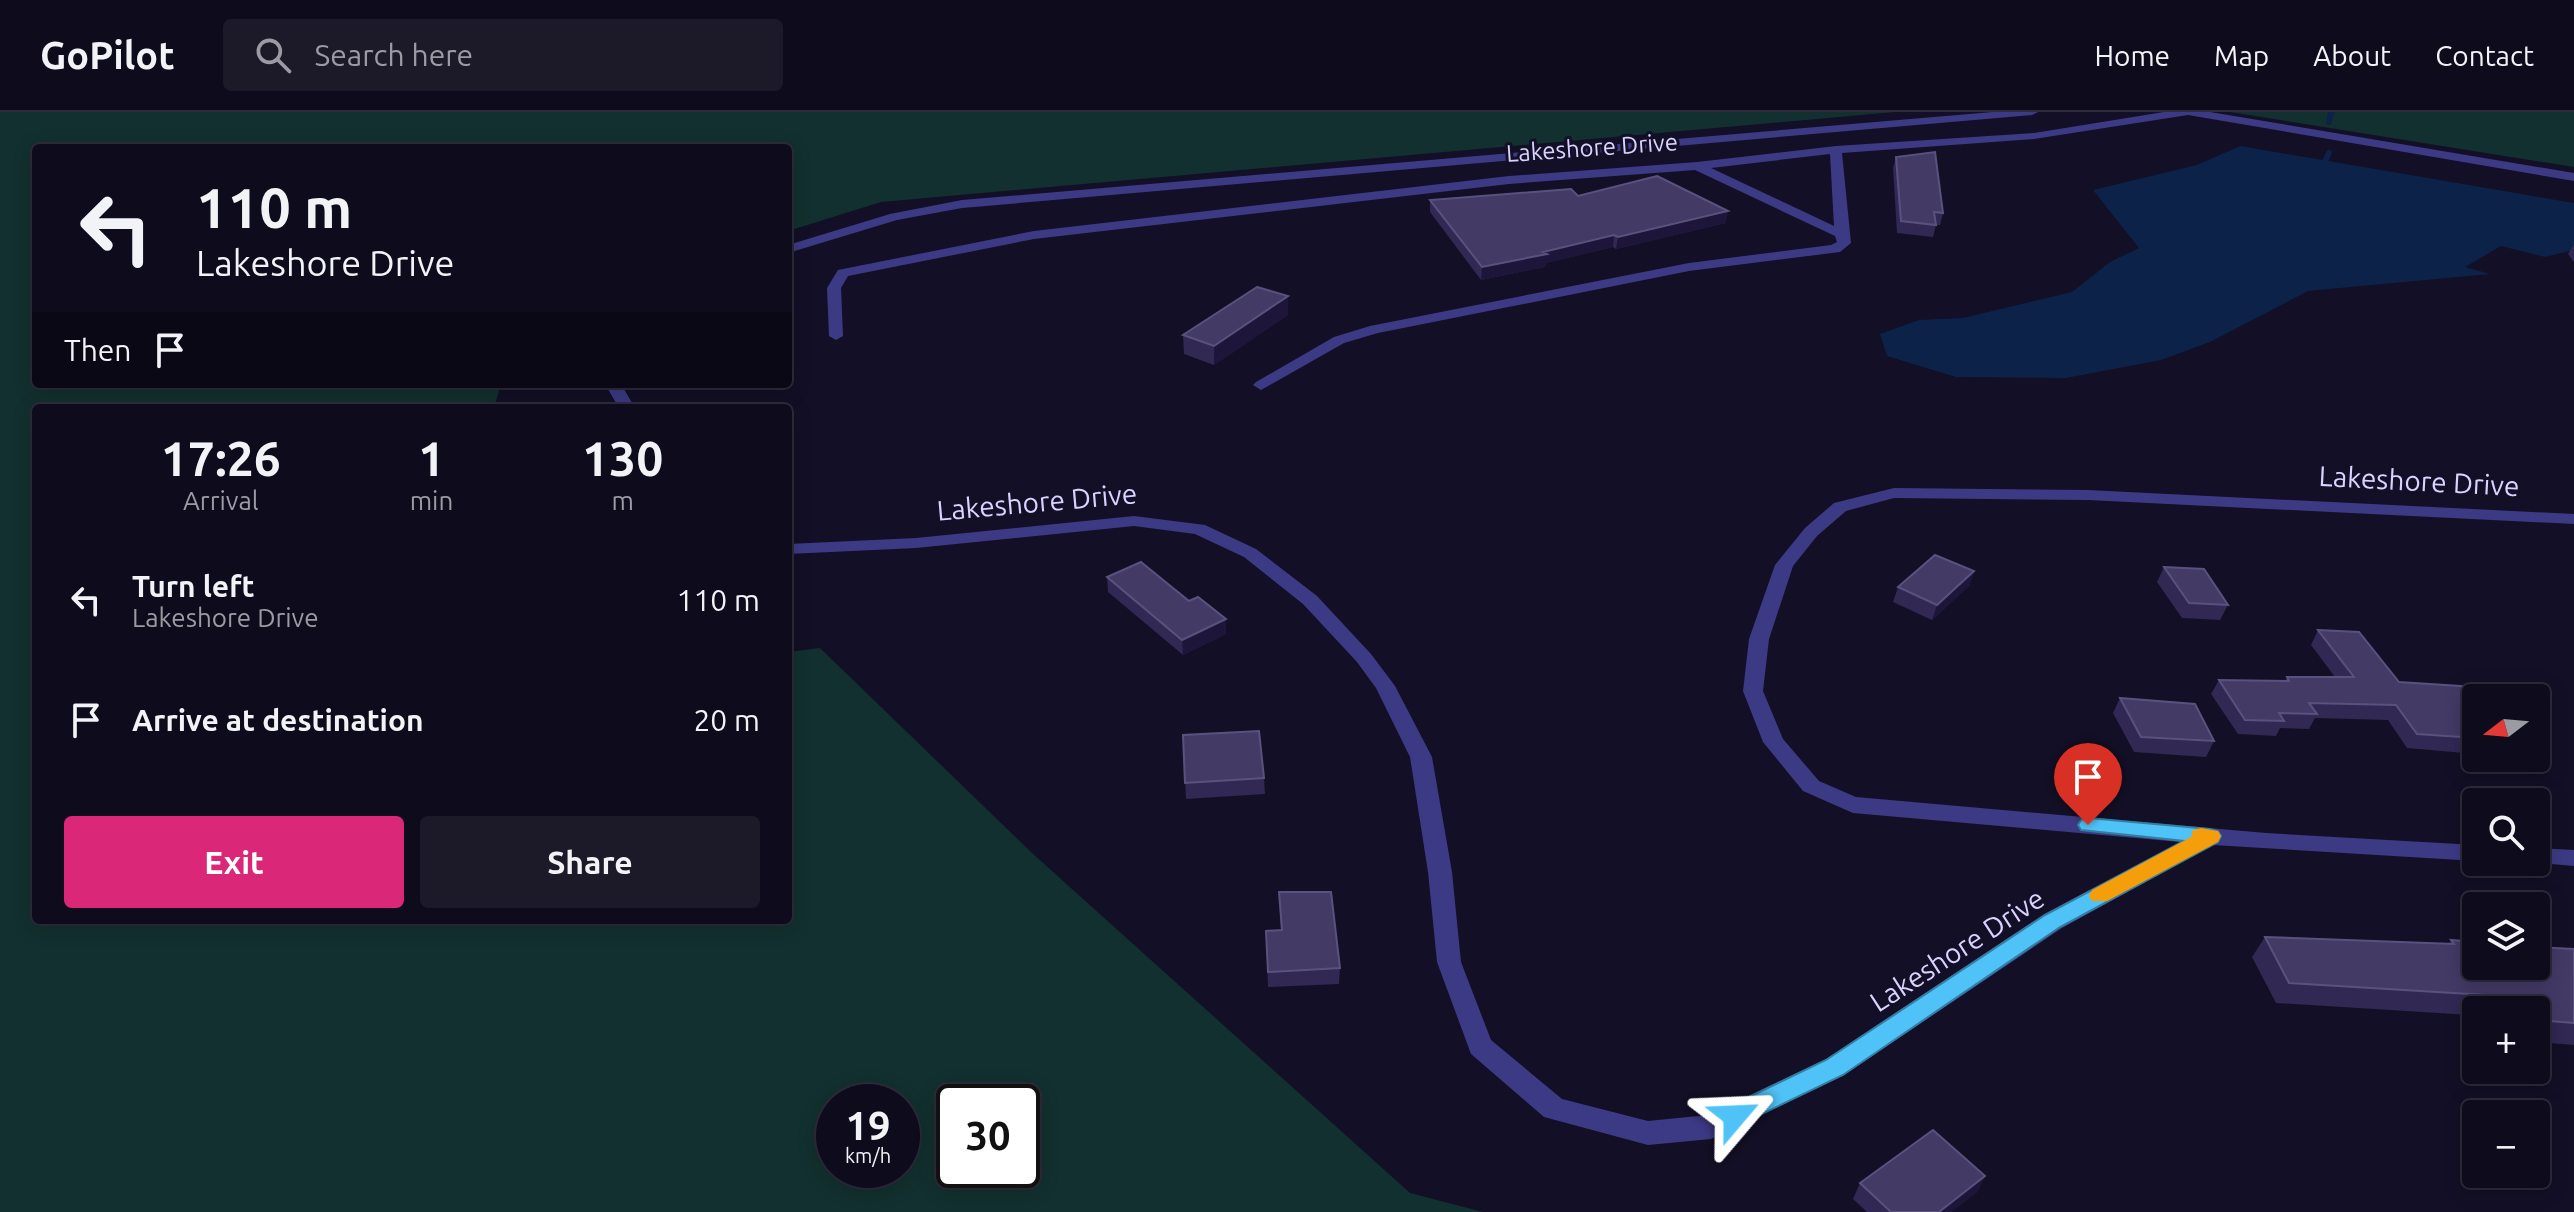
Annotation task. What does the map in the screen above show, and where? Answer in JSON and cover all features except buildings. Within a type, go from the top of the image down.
[{"type":"street","name":"Lakeshore Drive","points":[[792,248],[895,217],[962,204],[2032,112]]},
{"type":"street","name":"Lakeshore Drive","points":[[836,336],[834,288],[843,273],[982,243],[1509,180],[1697,166],[1836,150],[2034,136],[2188,112],[2574,177]]},
{"type":"street","points":[[1261,385],[1339,340],[1375,329],[1689,267],[1835,249],[1844,243],[1836,150]]},
{"type":"street","name":"Lakeshore Drive","points":[[1697,166],[1841,234]]},
{"type":"street","name":"Lakeshore Drive","points":[[2210,836],[1853,805],[1811,786],[1774,742],[1753,691],[1759,639],[1784,565],[1811,532],[1840,507],[1894,493],[2088,495],[2574,519]]},
{"type":"street","name":"Lakeshore Drive","points":[[792,549],[916,543],[1134,521],[1199,529],[1250,553],[1310,600],[1364,658],[1385,686],[1421,757],[1440,872],[1449,962],[1480,1046],[1554,1109],[1648,1133],[1711,1127],[1835,1067],[2053,921],[2210,836]]},
{"type":"street","points":[[2210,836],[2462,852]]},
{"type":"street","points":[[2550,857],[2574,858]]},
{"type":"green space","points":[[0,112],[1895,112],[881,202],[792,230],[792,144],[32,144],[32,388],[500,388],[495,404],[32,404],[32,924],[792,924],[792,652],[820,648],[1032,853],[1410,1193],[1483,1212],[0,1212]]},
{"type":"green space","points":[[2230,112],[2574,112],[2574,167]]},
{"type":"water","points":[[2240,146],[2574,203],[2574,250],[2545,257],[2501,246],[2465,267],[2490,274],[2308,291],[2210,342],[2161,360],[2066,378],[1956,377],[1887,356],[1880,334],[1919,320],[1963,318],[2072,292],[2110,262],[2139,248],[2093,190],[2197,165]]},
{"type":"waterway","points":[[2329,122],[2331,112]]},
{"type":"waterway","points":[[2325,161],[2329,153]]},
{"type":"slow traffic","points":[[2100,896],[2210,836],[2201,836]]},
{"type":"route","points":[[1735,1116],[1835,1067],[2053,921],[2210,836],[2088,825]]}]
